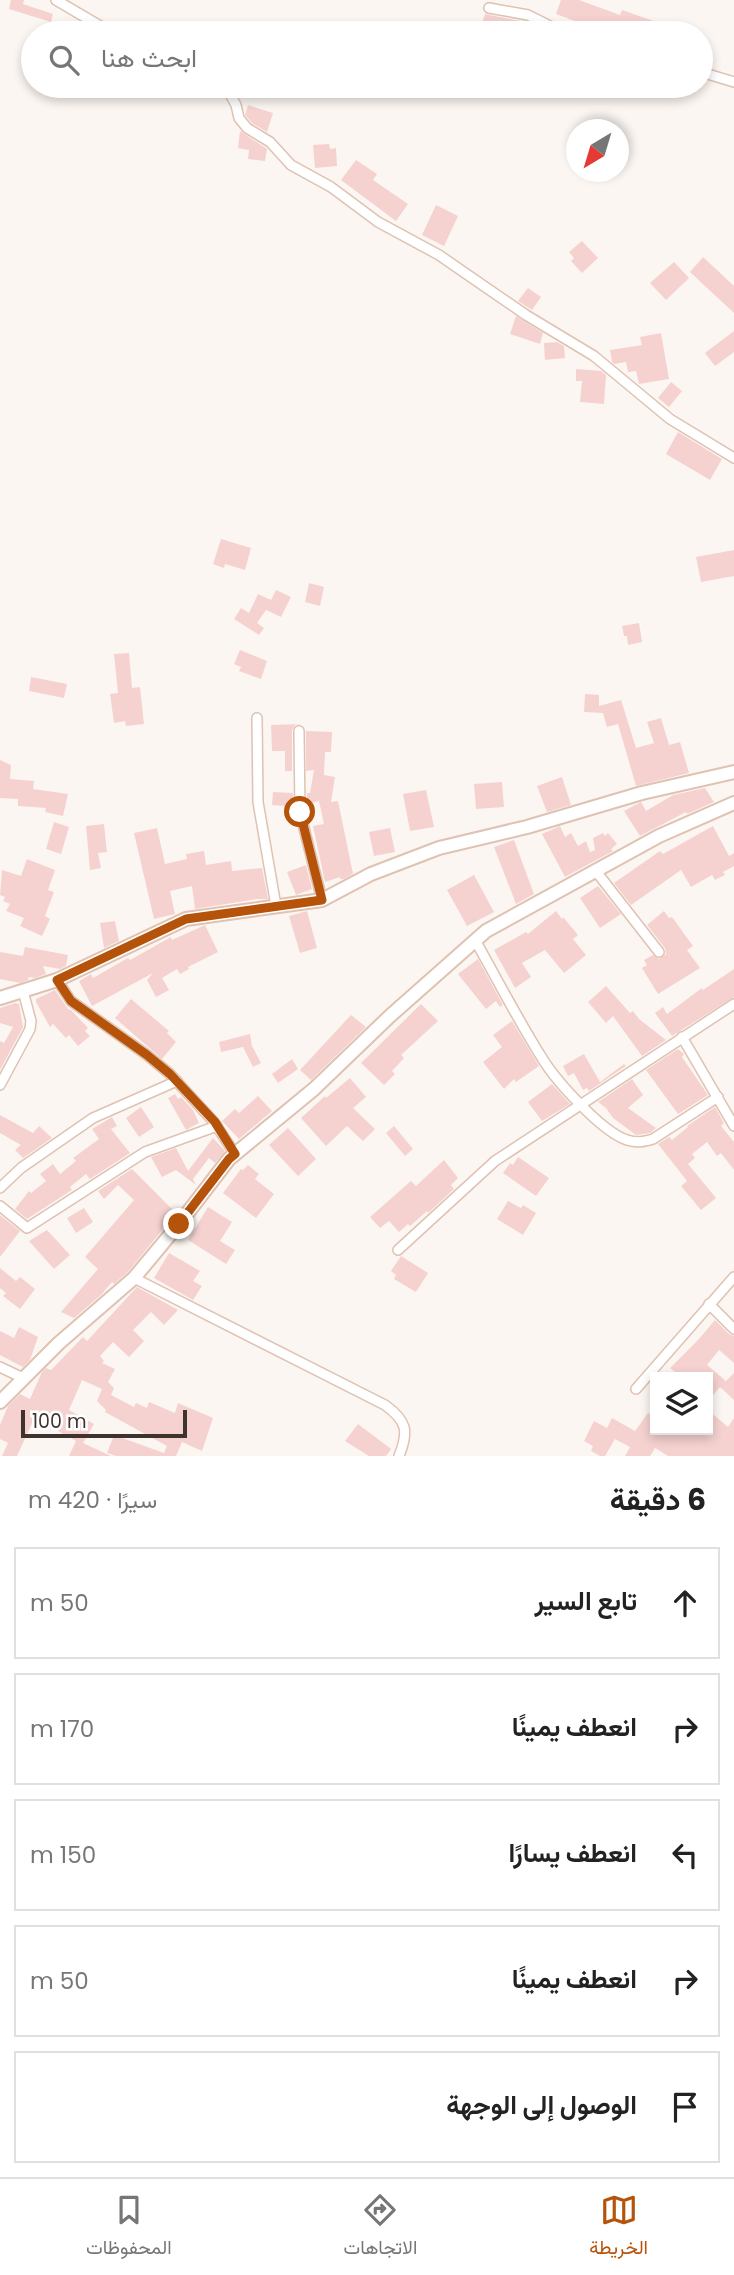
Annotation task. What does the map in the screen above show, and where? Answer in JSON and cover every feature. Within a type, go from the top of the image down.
[{"type":"street","points":[[56,0],[92,21]]},
{"type":"street","points":[[489,8],[528,15],[540,21]]},
{"type":"street","points":[[713,76],[734,82]]},
{"type":"street","points":[[232,98],[239,118],[247,128],[270,142],[291,165],[331,187],[387,227],[439,255],[526,315],[594,356],[670,419],[734,458]]},
{"type":"street","points":[[257,718],[258,803],[276,906]]},
{"type":"street","points":[[299,731],[300,812],[322,900]]},
{"type":"street","points":[[0,998],[57,980],[186,919],[322,900],[371,874],[439,848],[527,827],[642,793],[734,772]]},
{"type":"street","points":[[0,1402],[59,1343],[134,1278],[229,1159],[314,1089],[486,931],[659,836],[734,803]]},
{"type":"street","points":[[595,870],[659,952]]},
{"type":"street","points":[[475,940],[543,1060],[580,1104],[606,1128],[624,1139],[641,1143],[653,1139],[718,1097]]},
{"type":"street","points":[[57,980],[71,1001],[147,1055],[177,1081],[217,1126],[235,1154]]},
{"type":"street","points":[[0,1085],[30,1029],[31,1021],[23,991]]},
{"type":"street","points":[[398,1250],[495,1161],[734,1004]]},
{"type":"street","points":[[682,1037],[734,1126]]},
{"type":"street","points":[[0,1188],[21,1168],[93,1118],[177,1081]]},
{"type":"street","points":[[0,1206],[27,1228],[145,1152],[217,1126]]},
{"type":"street","points":[[636,1389],[734,1277]]},
{"type":"street","points":[[134,1278],[385,1405],[405,1424],[406,1440],[399,1456]]},
{"type":"street","points":[[709,1304],[734,1329]]},
{"type":"street","points":[[0,1367],[23,1378]]},
{"type":"building","points":[[11,0],[24,0],[23,4],[53,14],[51,21],[48,21],[9,9]]},
{"type":"building","points":[[561,0],[579,0],[620,15],[622,10],[654,21],[575,21],[556,14]]},
{"type":"building","points":[[485,14],[521,21],[483,21]]},
{"type":"building","points":[[248,105],[273,113],[267,132],[245,115]]},
{"type":"building","points":[[240,131],[267,149],[265,161],[248,159],[249,150],[238,148]]},
{"type":"building","points":[[329,144],[330,149],[336,148],[337,166],[315,168],[313,145]]},
{"type":"building","points":[[356,160],[377,174],[373,180],[408,204],[396,221],[341,180]]},
{"type":"building","points":[[436,205],[458,216],[444,246],[422,235]]},
{"type":"building","points":[[582,241],[598,258],[582,273],[571,261],[574,258],[569,252]]},
{"type":"building","points":[[703,257],[734,286],[734,313],[690,272]]},
{"type":"building","points":[[674,262],[689,278],[666,300],[650,283]]},
{"type":"building","points":[[528,288],[541,297],[532,310],[518,301]]},
{"type":"building","points":[[516,316],[543,333],[540,344],[510,334]]},
{"type":"building","points":[[734,331],[734,352],[715,366],[705,353]]},
{"type":"building","points":[[661,333],[669,379],[639,384],[636,371],[628,372],[626,362],[612,362],[610,350],[642,345],[640,337]]},
{"type":"building","points":[[557,342],[564,346],[565,358],[545,360],[544,343]]},
{"type":"building","points":[[576,369],[601,371],[606,375],[604,404],[580,402],[582,381],[576,381]]},
{"type":"building","points":[[671,382],[682,391],[669,407],[658,398]]},
{"type":"building","points":[[678,432],[722,459],[710,480],[666,454]]},
{"type":"building","points":[[221,539],[251,548],[245,570],[225,564],[224,568],[213,564]]},
{"type":"building","points":[[734,550],[734,576],[701,582],[696,557]]},
{"type":"building","points":[[309,583],[324,587],[320,606],[305,602]]},
{"type":"building","points":[[276,590],[291,597],[281,617],[266,610],[257,623],[264,628],[259,635],[234,619],[241,608],[249,613],[258,594],[271,600]]},
{"type":"building","points":[[639,623],[642,642],[628,645],[622,626]]},
{"type":"building","points":[[240,650],[267,661],[261,679],[239,671],[241,667],[234,664]]},
{"type":"building","points":[[129,653],[132,688],[140,687],[144,724],[126,726],[125,721],[114,723],[110,694],[118,693],[114,654]]},
{"type":"building","points":[[31,677],[67,684],[64,698],[29,691]]},
{"type":"building","points":[[585,694],[599,695],[599,706],[621,700],[636,748],[654,743],[647,722],[661,718],[669,745],[680,742],[689,773],[636,786],[618,724],[607,727],[603,713],[584,712]]},
{"type":"building","points":[[301,724],[295,725],[292,730],[292,771],[285,771],[285,751],[272,751],[271,725]]},
{"type":"building","points":[[306,731],[332,732],[331,752],[325,752],[324,775],[335,777],[331,802],[338,801],[353,874],[344,879],[340,877],[325,882],[313,826],[324,824],[319,801],[307,804],[307,793],[310,793],[314,770],[306,771]]},
{"type":"building","points":[[0,760],[11,765],[10,779],[34,781],[33,789],[68,794],[63,816],[45,812],[46,808],[18,806],[18,799],[0,798]]},
{"type":"building","points":[[562,777],[571,805],[547,812],[537,786]]},
{"type":"building","points":[[502,782],[504,807],[476,809],[474,784]]},
{"type":"building","points":[[705,788],[714,802],[687,814],[686,812],[640,836],[624,811],[641,802],[646,811],[673,795]]},
{"type":"building","points":[[426,790],[434,827],[410,831],[403,794]]},
{"type":"building","points":[[273,792],[293,793],[293,813],[285,813],[286,806],[272,805]]},
{"type":"building","points":[[54,822],[69,827],[61,854],[46,849]]},
{"type":"building","points":[[104,824],[107,852],[98,853],[101,868],[90,870],[86,826]]},
{"type":"building","points":[[560,826],[565,837],[571,833],[578,846],[586,841],[590,852],[595,850],[593,838],[603,833],[605,836],[608,833],[617,844],[611,849],[613,851],[565,877],[542,834]]},
{"type":"building","points":[[713,826],[729,856],[734,853],[734,866],[723,872],[725,875],[715,880],[712,875],[691,887],[681,870],[631,905],[614,883],[660,851],[663,854]]},
{"type":"building","points":[[157,828],[165,864],[187,859],[186,854],[204,851],[206,865],[231,861],[232,871],[262,868],[268,899],[195,909],[192,886],[170,891],[175,914],[154,919],[134,833]]},
{"type":"building","points":[[390,828],[395,852],[374,856],[369,832]]},
{"type":"building","points":[[514,840],[534,894],[516,904],[494,847]]},
{"type":"building","points":[[27,859],[55,870],[48,890],[54,892],[45,916],[50,919],[42,936],[20,926],[24,918],[6,911],[10,904],[3,901],[5,897],[0,895],[2,870],[21,876]]},
{"type":"building","points":[[306,865],[312,889],[296,895],[287,872]]},
{"type":"building","points":[[474,875],[494,912],[467,926],[447,890]]},
{"type":"building","points":[[598,886],[621,914],[600,928],[580,898]]},
{"type":"building","points":[[307,911],[317,948],[300,953],[289,916]]},
{"type":"building","points":[[556,911],[578,935],[573,939],[586,955],[564,973],[545,950],[522,963],[531,977],[515,988],[494,950],[526,932],[528,934]]},
{"type":"building","points":[[664,911],[669,918],[672,917],[693,946],[687,950],[700,968],[658,994],[642,968],[647,965],[644,960],[653,955],[659,959],[666,954],[665,948],[647,925]]},
{"type":"building","points":[[115,921],[119,941],[104,948],[100,923]]},
{"type":"building","points":[[205,925],[218,952],[180,974],[177,969],[162,978],[169,990],[156,997],[147,980],[153,973],[92,1006],[79,981],[91,974],[93,978],[171,937],[172,940]]},
{"type":"building","points":[[25,947],[68,955],[66,966],[60,969],[43,966],[46,974],[29,977],[20,983],[0,979],[0,952],[23,956]]},
{"type":"building","points":[[478,959],[503,1005],[500,1007],[496,1001],[486,1009],[458,974]]},
{"type":"building","points":[[734,969],[734,997],[672,1036],[655,1013],[663,1007],[667,1014]]},
{"type":"building","points":[[606,986],[630,1013],[633,1011],[666,1040],[642,1056],[613,1016],[606,1023],[588,1002]]},
{"type":"building","points":[[55,990],[68,1009],[88,1028],[85,1031],[90,1036],[78,1046],[69,1035],[66,1038],[53,1024],[50,1027],[36,1002],[36,999]]},
{"type":"building","points":[[131,999],[169,1031],[167,1033],[176,1042],[162,1059],[115,1018]]},
{"type":"building","points":[[19,1004],[23,1027],[0,1070],[0,1041],[4,1043],[13,1027],[0,1023],[0,1008]]},
{"type":"building","points":[[421,1004],[438,1021],[401,1055],[404,1058],[392,1071],[395,1074],[384,1085],[361,1063]]},
{"type":"building","points":[[351,1015],[366,1027],[311,1080],[300,1070]]},
{"type":"building","points":[[512,1021],[539,1066],[516,1082],[514,1079],[504,1089],[483,1062],[502,1047],[493,1035]]},
{"type":"building","points":[[250,1034],[252,1046],[261,1063],[253,1067],[243,1047],[221,1052],[219,1042]]},
{"type":"building","points":[[678,1049],[684,1054],[682,1057],[708,1095],[678,1114],[646,1070]]},
{"type":"building","points":[[584,1054],[600,1082],[624,1064],[626,1066],[589,1091],[587,1088],[583,1090],[574,1073],[568,1076],[563,1066]]},
{"type":"building","points":[[292,1059],[298,1069],[278,1083],[272,1074]]},
{"type":"building","points":[[350,1078],[366,1097],[353,1108],[375,1129],[363,1141],[347,1126],[326,1146],[301,1118]]},
{"type":"building","points":[[632,1079],[643,1095],[628,1108],[656,1128],[650,1133],[636,1135],[613,1118],[598,1102]]},
{"type":"building","points":[[552,1084],[570,1104],[542,1121],[528,1102]]},
{"type":"building","points":[[175,1094],[193,1110],[199,1123],[186,1130],[168,1098]]},
{"type":"building","points":[[258,1096],[272,1111],[239,1139],[222,1121],[235,1109],[239,1113]]},
{"type":"building","points":[[141,1107],[154,1127],[139,1137],[126,1118]]},
{"type":"building","points":[[715,1107],[724,1123],[721,1126],[734,1142],[734,1170],[721,1153],[717,1156],[707,1142],[692,1154],[695,1158],[688,1164],[716,1198],[701,1210],[681,1186],[687,1181],[658,1144],[669,1137],[672,1140]]},
{"type":"building","points":[[0,1115],[33,1133],[39,1126],[52,1138],[23,1158],[15,1150],[21,1145],[0,1133]]},
{"type":"building","points":[[112,1117],[117,1126],[111,1129],[130,1153],[90,1179],[86,1174],[70,1187],[72,1190],[27,1219],[15,1209],[29,1191],[31,1193],[46,1181],[40,1174],[53,1164],[60,1174],[76,1161],[73,1158],[99,1139],[92,1129]]},
{"type":"building","points":[[394,1126],[413,1149],[405,1156],[386,1133]]},
{"type":"building","points":[[288,1128],[316,1159],[298,1176],[269,1145]]},
{"type":"building","points":[[213,1138],[225,1151],[215,1163],[209,1158],[193,1179],[196,1185],[176,1170],[162,1177],[151,1157],[176,1148],[188,1171]]},
{"type":"building","points":[[518,1157],[549,1178],[536,1196],[503,1173]]},
{"type":"building","points":[[444,1160],[458,1178],[451,1185],[454,1189],[428,1213],[427,1211],[399,1232],[389,1221],[380,1228],[370,1217],[411,1181],[416,1186]]},
{"type":"building","points":[[248,1165],[259,1174],[255,1179],[274,1194],[256,1218],[223,1193],[241,1169]]},
{"type":"building","points":[[132,1169],[176,1213],[128,1272],[114,1284],[112,1282],[74,1318],[61,1312],[98,1269],[85,1257],[134,1200],[118,1185],[104,1199],[98,1191]]},
{"type":"building","points":[[508,1201],[521,1208],[523,1205],[536,1213],[523,1235],[497,1219]]},
{"type":"building","points":[[208,1207],[232,1222],[220,1241],[235,1250],[226,1264],[188,1240]]},
{"type":"building","points":[[84,1208],[93,1222],[76,1233],[67,1218]]},
{"type":"building","points":[[0,1215],[20,1231],[0,1257]]},
{"type":"building","points":[[47,1230],[70,1255],[54,1269],[29,1241]]},
{"type":"building","points":[[169,1253],[200,1271],[193,1281],[202,1286],[193,1300],[154,1278]]},
{"type":"building","points":[[401,1256],[428,1273],[416,1292],[394,1279],[396,1275],[391,1271]]},
{"type":"building","points":[[0,1268],[16,1281],[20,1277],[35,1289],[20,1309],[3,1296],[6,1293],[0,1288]]},
{"type":"building","points":[[137,1287],[178,1310],[164,1325],[151,1312],[133,1330],[144,1341],[129,1357],[113,1342],[100,1356],[104,1361],[102,1363],[115,1369],[108,1382],[114,1388],[111,1395],[134,1407],[136,1403],[147,1408],[149,1402],[175,1413],[178,1403],[213,1418],[202,1451],[182,1442],[176,1456],[116,1456],[107,1453],[114,1435],[164,1453],[167,1446],[105,1412],[97,1401],[102,1389],[82,1380],[69,1410],[94,1424],[83,1443],[111,1456],[69,1456],[76,1441],[58,1431],[63,1422],[42,1410],[36,1423],[33,1421],[17,1456],[2,1456],[8,1443],[0,1439],[0,1425],[8,1406],[20,1394],[30,1399],[42,1372],[46,1368],[51,1370],[83,1337],[87,1341]]},
{"type":"building","points":[[715,1320],[734,1336],[734,1363],[719,1350],[707,1365],[726,1381],[734,1373],[734,1400],[720,1387],[713,1395],[713,1372],[675,1372],[670,1368]]},
{"type":"building","points":[[19,1327],[38,1337],[30,1360],[23,1367],[0,1355],[0,1331],[14,1338]]},
{"type":"building","points":[[648,1413],[650,1435],[713,1435],[713,1414],[728,1427],[734,1418],[734,1456],[668,1456],[655,1448],[650,1456],[625,1456],[630,1447],[615,1439],[605,1456],[600,1456],[591,1451],[593,1446],[584,1441],[594,1421],[607,1428],[612,1418],[635,1431]]},
{"type":"building","points":[[358,1424],[391,1449],[386,1456],[369,1456],[345,1441]]},
{"type":"route","points":[[179,1224],[235,1154],[215,1122],[170,1074],[71,1001],[57,980],[186,919],[322,900],[300,812]]}]
